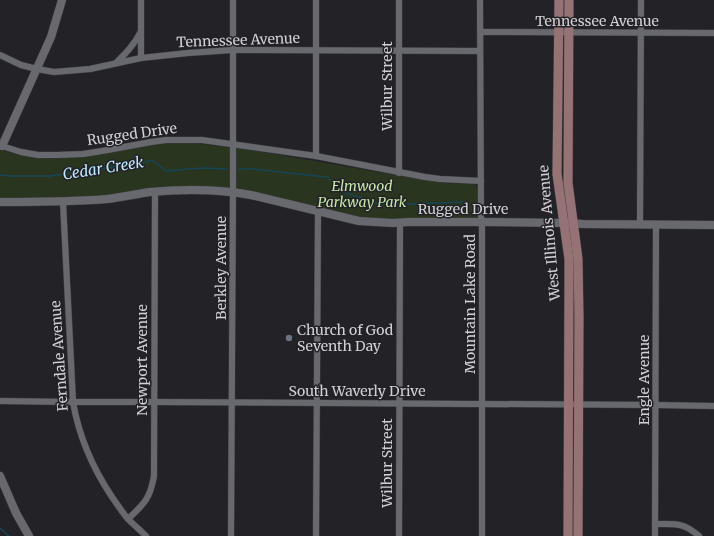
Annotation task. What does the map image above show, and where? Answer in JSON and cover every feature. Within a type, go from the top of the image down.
[{"type":"main road","name":"West Illinois Avenue","points":[[559,0],[557,174],[570,278],[568,536]]},
{"type":"main road","name":"West Illinois Avenue","points":[[568,0],[568,183],[578,260],[578,536]]},
{"type":"main road","points":[[558,128],[568,128]]},
{"type":"main road","points":[[569,317],[579,317]]},
{"type":"main road","points":[[568,499],[578,499]]},
{"type":"street","points":[[1,146],[51,38],[62,0]]},
{"type":"street","points":[[141,0],[141,58]]},
{"type":"street","name":"Berkley Avenue","points":[[231,536],[233,0]]},
{"type":"street","points":[[316,0],[316,156]]},
{"type":"street","name":"Wilbur Street","points":[[399,0],[399,172]]},
{"type":"street","name":"Mountain Lake Road","points":[[480,0],[482,536]]},
{"type":"street","points":[[640,224],[641,0]]},
{"type":"street","points":[[116,63],[128,52],[141,32]]},
{"type":"street","name":"Tennessee Avenue","points":[[481,32],[714,33]]},
{"type":"street","name":"Tennessee Avenue","points":[[0,55],[21,65],[54,72],[90,69],[141,58],[232,50],[480,51]]},
{"type":"street","name":"Rugged Drive","points":[[1,146],[38,155],[57,155],[83,154],[166,140],[202,140],[316,156],[440,180],[481,181]]},
{"type":"street","name":"Rugged Drive","points":[[0,202],[63,202],[155,192],[193,190],[233,192],[251,195],[359,221],[400,223],[481,222],[714,225]]},
{"type":"street","name":"Newport Avenue","points":[[128,519],[148,499],[152,489],[154,476],[155,192]]},
{"type":"street","name":"Ferndale Avenue","points":[[63,202],[73,402],[79,430],[87,452],[106,488],[128,519],[146,536]]},
{"type":"street","points":[[316,536],[318,212]]},
{"type":"street","name":"Wilbur Street","points":[[399,536],[400,223]]},
{"type":"street","name":"Engle Avenue","points":[[656,224],[656,536]]},
{"type":"street","name":"South Waverly Drive","points":[[0,401],[714,406]]},
{"type":"street","points":[[0,476],[16,513],[29,536]]},
{"type":"street","points":[[655,524],[683,525],[699,536]]},
{"type":"green space","name":"Elmwood Parkway Park","points":[[165,143],[192,143],[245,149],[442,183],[474,184],[477,188],[477,217],[475,220],[382,220],[359,218],[246,191],[109,195],[43,200],[0,199],[0,150],[48,159],[104,154]]},
{"type":"waterway","name":"Cedar Creek","points":[[0,175],[50,176],[141,163],[152,160],[166,171],[202,168],[227,169]]},
{"type":"waterway","name":"Cedar Creek","points":[[239,169],[327,177],[346,193],[382,205],[464,202]]},
{"type":"waterway","points":[[0,528],[9,536]]},
{"type":"place","name":"Church of God Seventh Day","points":[[289,338]]}]
